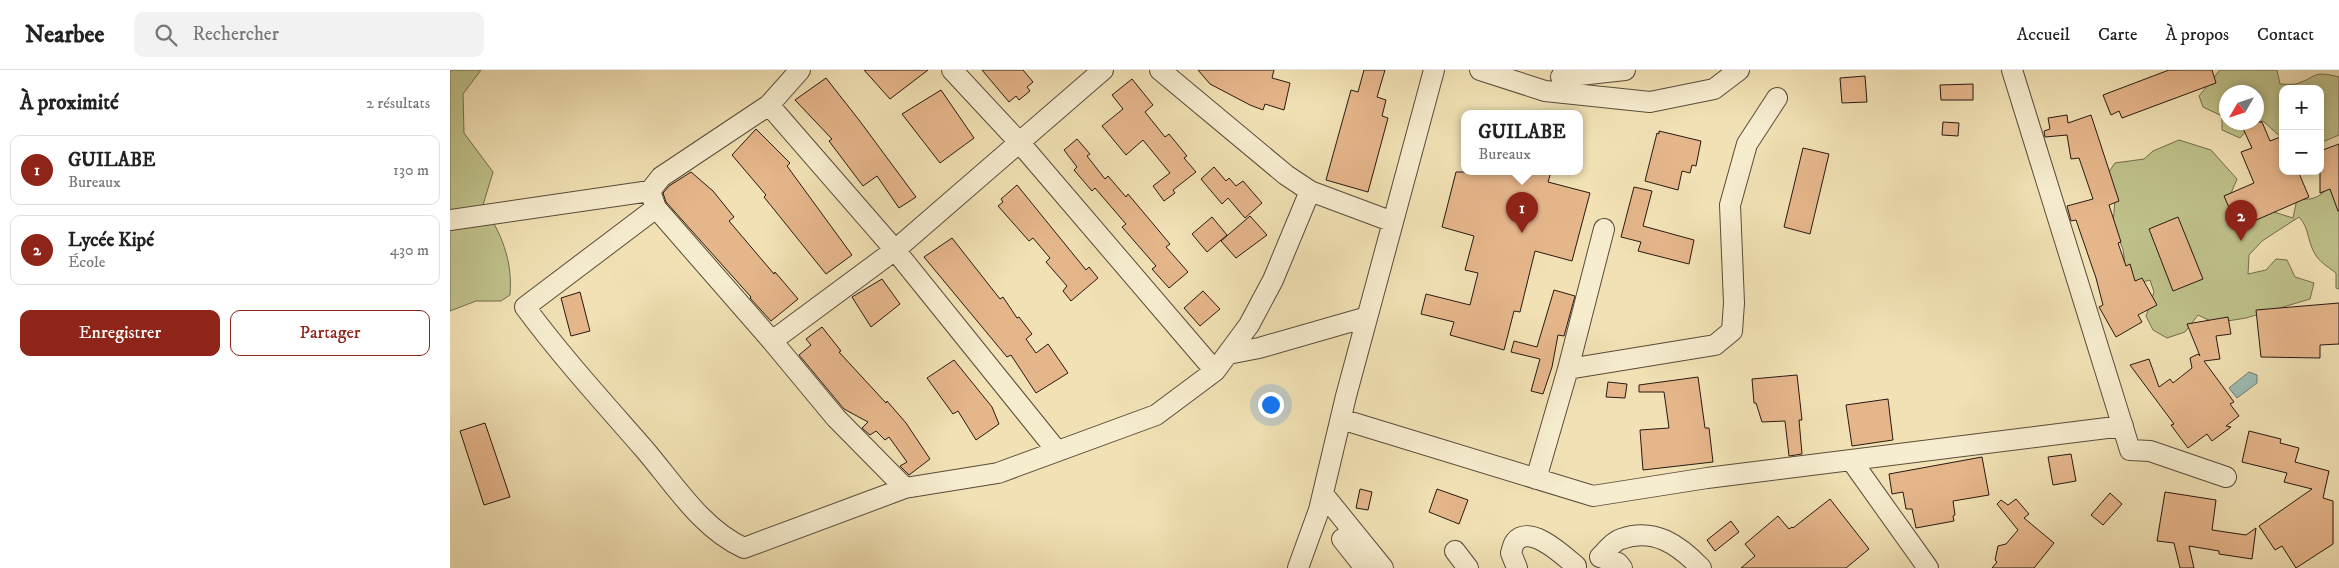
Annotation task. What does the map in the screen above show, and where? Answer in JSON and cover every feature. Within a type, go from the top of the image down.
[{"type":"street","points":[[800,70],[769,105],[661,177],[653,200],[525,307],[551,341],[694,509],[728,540],[744,548],[905,488],[998,472],[1156,415],[1215,371],[1250,325],[1273,280],[1310,191]]},
{"type":"street","points":[[952,70],[1019,142],[1215,371]]},
{"type":"street","points":[[772,341],[895,250],[1103,70]]},
{"type":"street","points":[[1160,70],[1286,175],[1310,191],[1393,222]]},
{"type":"street","points":[[1298,568],[1321,502],[1341,419],[1434,70]]},
{"type":"street","points":[[1480,70],[1545,91],[1650,102],[1714,89],[1739,70]]},
{"type":"street","points":[[1545,91],[1560,74],[1624,70]]},
{"type":"street","points":[[2012,70],[2130,450],[2150,451],[2226,477]]},
{"type":"street","points":[[1568,369],[1715,345],[1732,331],[1734,303],[1730,205],[1747,144],[1777,98]]},
{"type":"street","points":[[769,105],[895,250],[1057,451]]},
{"type":"street","points":[[450,220],[653,200]]},
{"type":"street","points":[[653,200],[836,418],[905,488]]},
{"type":"street","points":[[1536,479],[1568,369],[1604,229]]},
{"type":"street","points":[[1228,354],[1259,348],[1368,317]]},
{"type":"street","points":[[1341,419],[1593,496],[1707,478],[2123,426]]},
{"type":"street","points":[[1851,460],[1928,568]]},
{"type":"street","points":[[1321,502],[1365,568]]},
{"type":"street","points":[[1321,502],[1383,568]]},
{"type":"street","points":[[1517,568],[1511,553],[1515,541],[1523,536],[1533,537],[1552,545],[1575,567],[1600,557],[1620,539],[1648,534],[1672,542],[1688,554],[1701,568]]},
{"type":"street","points":[[1455,551],[1468,568]]},
{"type":"street","points":[[1600,557],[1618,563],[1622,568]]},
{"type":"green space","points":[[450,70],[481,70],[463,94],[464,133],[493,172],[483,205],[495,226],[508,259],[510,295],[501,301],[476,301],[450,311]]},
{"type":"green space","points":[[2220,70],[2277,70],[2280,84],[2296,84],[2319,74],[2339,77],[2339,135],[2324,141],[2324,85],[2279,85],[2279,135],[2264,122],[2264,85],[2219,85],[2219,115],[2203,107],[2199,96]]},
{"type":"green space","points":[[2222,130],[2247,130],[2240,138]]},
{"type":"green space","points":[[2179,140],[2211,150],[2237,179],[2229,198],[2293,218],[2297,199],[2314,198],[2321,195],[2328,188],[2339,194],[2339,289],[2336,288],[2336,273],[2317,257],[2303,221],[2299,217],[2262,241],[2249,255],[2248,274],[2266,270],[2276,259],[2287,260],[2295,277],[2314,283],[2310,299],[2246,318],[2215,323],[2198,315],[2185,332],[2167,338],[2153,330],[2146,316],[2154,292],[2150,280],[2135,284],[2126,272],[2123,249],[2113,226],[2115,198],[2108,173],[2115,163],[2144,159],[2153,151]]},
{"type":"water","points":[[2249,372],[2257,375],[2257,383],[2237,398],[2229,388]]},
{"type":"building","points":[[864,70],[928,70],[890,99]]},
{"type":"building","points":[[982,70],[1023,70],[1033,82],[1027,87],[1030,91],[1019,100],[1016,96],[1009,102]]},
{"type":"building","points":[[1198,70],[1274,70],[1272,78],[1290,83],[1284,110],[1265,104],[1263,110],[1250,105],[1210,84]]},
{"type":"building","points":[[1364,70],[1385,70],[1377,97],[1386,100],[1382,116],[1388,118],[1368,192],[1326,180],[1351,90],[1358,92]]},
{"type":"building","points":[[2169,70],[2212,70],[2216,83],[2122,118],[2119,111],[2111,115],[2103,95]]},
{"type":"building","points":[[1865,76],[1867,102],[1842,103],[1840,78]]},
{"type":"building","points":[[826,78],[916,197],[899,208],[877,176],[863,186],[829,141],[832,139],[795,100]]},
{"type":"building","points":[[1132,79],[1153,105],[1145,112],[1165,137],[1169,134],[1187,156],[1184,158],[1196,172],[1173,190],[1175,193],[1164,201],[1153,186],[1170,173],[1143,140],[1126,155],[1102,126],[1123,109],[1112,95]]},
{"type":"building","points":[[1973,84],[1973,100],[1941,100],[1940,85]]},
{"type":"building","points":[[941,90],[974,138],[940,163],[902,114]]},
{"type":"building","points":[[2067,115],[2068,123],[2091,115],[2119,201],[2109,205],[2121,242],[2118,243],[2126,266],[2130,264],[2135,281],[2142,278],[2157,305],[2138,315],[2142,322],[2116,337],[2099,307],[2103,305],[2096,278],[2076,220],[2071,221],[2067,206],[2093,199],[2079,158],[2071,159],[2067,135],[2045,137],[2044,131],[2050,129],[2048,118]]},
{"type":"building","points":[[1943,122],[1959,123],[1958,136],[1942,135]]},
{"type":"building","points":[[2264,127],[2270,141],[2279,138],[2279,175],[2300,175],[2309,197],[2238,228],[2224,196],[2254,183],[2241,152],[2252,148],[2244,130],[2264,130]]},
{"type":"building","points":[[756,129],[790,163],[787,166],[852,255],[826,274],[764,197],[766,195],[732,155]]},
{"type":"building","points":[[1659,131],[1701,141],[1696,166],[1692,165],[1690,173],[1682,171],[1678,190],[1645,181]]},
{"type":"building","points":[[1077,139],[1090,154],[1087,156],[1105,179],[1108,176],[1126,197],[1128,194],[1170,244],[1166,247],[1188,272],[1169,288],[1152,269],[1156,266],[1122,227],[1126,224],[1095,188],[1092,191],[1074,170],[1077,167],[1064,150]]},
{"type":"building","points":[[2339,144],[2339,211],[2330,189],[2320,193],[2320,175],[2324,175],[2324,150]]},
{"type":"building","points":[[1803,148],[1829,154],[1810,234],[1784,227]]},
{"type":"building","points":[[1214,167],[1226,181],[1229,178],[1236,186],[1243,181],[1262,203],[1245,218],[1228,198],[1222,204],[1201,179]]},
{"type":"building","points":[[691,172],[713,191],[734,217],[729,221],[798,299],[771,321],[666,202],[663,193],[669,186]]},
{"type":"building","points":[[1456,172],[1461,172],[1461,175],[1550,175],[1548,182],[1590,193],[1572,261],[1535,251],[1520,312],[1514,311],[1504,350],[1450,335],[1454,322],[1421,314],[1426,294],[1470,305],[1478,273],[1465,270],[1474,236],[1442,227]]},
{"type":"building","points":[[1017,185],[1086,270],[1089,267],[1098,278],[1071,301],[1063,291],[1067,286],[1046,262],[1050,258],[1033,238],[1029,241],[998,206],[1003,202],[1001,199]]},
{"type":"building","points":[[1634,187],[1652,191],[1643,226],[1694,240],[1689,264],[1638,251],[1641,242],[1621,237]]},
{"type":"building","points":[[1250,216],[1267,235],[1236,258],[1221,241]]},
{"type":"building","points":[[1212,217],[1227,235],[1207,252],[1192,234]]},
{"type":"building","points":[[2178,217],[2203,279],[2173,291],[2149,229]]},
{"type":"building","points":[[952,238],[1000,299],[1003,297],[1017,318],[1019,317],[1032,334],[1026,339],[1036,353],[1048,344],[1068,373],[1036,393],[1011,355],[1007,357],[924,257]]},
{"type":"building","points":[[882,279],[900,304],[871,327],[852,297]]},
{"type":"building","points":[[1554,290],[1575,296],[1564,336],[1558,335],[1552,367],[1543,394],[1531,391],[1540,359],[1511,352],[1514,341],[1537,347]]},
{"type":"building","points":[[1203,291],[1220,309],[1200,326],[1184,308]]},
{"type":"building","points":[[580,292],[590,331],[571,336],[561,298]]},
{"type":"building","points":[[2339,303],[2339,344],[2320,345],[2320,358],[2261,357],[2256,310]]},
{"type":"building","points":[[2228,317],[2231,334],[2216,336],[2220,359],[2204,361],[2234,402],[2230,404],[2239,416],[2226,426],[2231,427],[2212,441],[2207,434],[2188,448],[2171,425],[2174,424],[2130,365],[2149,359],[2159,387],[2170,379],[2173,383],[2192,368],[2190,358],[2198,354],[2200,356],[2187,324]]},
{"type":"building","points":[[822,327],[841,351],[839,352],[906,423],[930,459],[909,475],[900,466],[907,462],[889,437],[885,440],[876,431],[870,435],[862,428],[868,422],[844,409],[799,355],[811,345],[806,339]]},
{"type":"building","points":[[954,360],[992,407],[999,424],[976,440],[958,411],[953,414],[927,378]]},
{"type":"building","points":[[1797,375],[1802,420],[1799,420],[1802,454],[1789,456],[1785,421],[1762,422],[1756,403],[1754,403],[1752,379]]},
{"type":"building","points":[[1698,377],[1705,428],[1709,428],[1713,462],[1643,470],[1640,430],[1669,428],[1664,392],[1639,392],[1639,385]]},
{"type":"building","points":[[1608,382],[1627,384],[1625,398],[1606,397]]},
{"type":"building","points":[[1888,399],[1893,440],[1852,446],[1846,405]]},
{"type":"building","points":[[485,423],[510,497],[484,505],[460,431]]},
{"type":"building","points":[[2249,431],[2281,439],[2280,443],[2299,448],[2295,462],[2329,471],[2323,498],[2333,501],[2333,544],[2296,568],[2282,546],[2275,550],[2259,526],[2312,489],[2284,482],[2287,473],[2242,462]]},
{"type":"building","points":[[2071,454],[2076,481],[2053,485],[2048,457]]},
{"type":"building","points":[[1982,457],[1989,495],[1953,501],[1954,521],[1916,528],[1912,509],[1906,509],[1903,492],[1892,494],[1889,474]]},
{"type":"building","points":[[1360,489],[1372,492],[1368,510],[1356,508]]},
{"type":"building","points":[[1437,489],[1468,500],[1459,524],[1429,512]]},
{"type":"building","points":[[2165,492],[2216,500],[2212,530],[2246,535],[2256,528],[2252,559],[2219,554],[2219,551],[2189,546],[2194,568],[2180,568],[2174,543],[2157,541]]},
{"type":"building","points":[[2110,493],[2122,504],[2103,525],[2091,515]]},
{"type":"building","points":[[1830,499],[1869,549],[1846,568],[1741,568],[1755,556],[1745,544],[1778,516],[1789,529],[1793,528]]},
{"type":"building","points":[[2016,499],[2029,514],[2024,518],[2054,543],[2034,568],[1992,568],[1997,562],[1995,560],[1998,546],[2006,544],[2018,530],[1997,504],[2001,500],[2008,505]]},
{"type":"building","points":[[1731,521],[1739,532],[1715,551],[1707,540]]},
{"type":"place","name":"GUILABE","points":[[1522,233]]},
{"type":"place","name":"Lycée Kipé","points":[[2241,241]]}]
